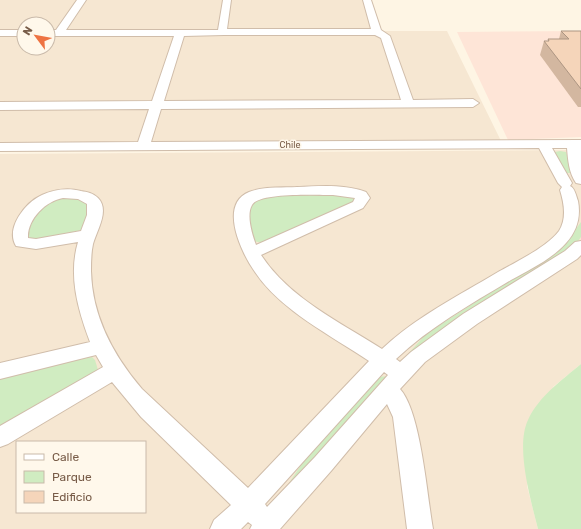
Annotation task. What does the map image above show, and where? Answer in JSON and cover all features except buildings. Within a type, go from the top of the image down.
[{"type":"street","points":[[59,33],[82,0]]},
{"type":"street","points":[[222,33],[227,0]]},
{"type":"street","points":[[367,0],[377,32]]},
{"type":"street","points":[[59,33],[377,32],[386,36],[408,104]]},
{"type":"street","points":[[0,33],[16,33]]},
{"type":"street","points":[[143,146],[180,33]]},
{"type":"street","points":[[0,106],[473,103]]},
{"type":"street","points":[[543,144],[573,189]]},
{"type":"street","points":[[223,529],[302,449],[334,411],[400,344],[426,324],[559,241],[569,228],[573,189],[573,153],[577,144]]},
{"type":"street","name":"Chile","points":[[0,147],[577,144]]},
{"type":"street","points":[[252,253],[358,205],[363,198],[357,194],[347,192],[270,192],[251,197],[244,204],[242,215],[247,244],[252,253],[266,275],[283,293],[402,374]]},
{"type":"street","points":[[87,235],[36,244],[22,242],[19,236],[20,230],[30,212],[38,204],[52,196],[68,194],[81,195],[88,198],[94,204],[94,214],[84,250],[82,291],[92,326],[101,346],[114,370],[144,406],[248,505],[266,527],[323,464],[386,390],[418,357],[444,338],[571,255],[581,246]]},
{"type":"street","points":[[0,371],[75,354],[101,346]]},
{"type":"street","points":[[0,437],[114,370]]},
{"type":"street","points":[[386,390],[394,395],[400,404],[404,417],[420,529]]},
{"type":"shaded area","points":[[0,0],[370,0],[381,31],[447,31],[501,141],[0,143]]},
{"type":"shaded area","points":[[581,31],[581,137],[508,140],[457,32]]},
{"type":"shaded area","points":[[581,150],[581,364],[553,387],[527,486],[538,529],[0,529],[0,154]]},
{"type":"green space","points":[[555,152],[566,152],[572,173],[567,173],[555,155]]},
{"type":"green space","points":[[268,195],[348,195],[354,197],[356,200],[353,203],[263,243],[253,241],[248,211],[249,204]]},
{"type":"green space","points":[[78,197],[90,206],[87,219],[82,230],[34,240],[26,237],[33,217],[43,205],[57,199]]},
{"type":"green space","points":[[581,222],[581,237],[576,244],[407,355],[426,334],[564,245]]},
{"type":"green space","points":[[92,357],[95,360],[98,370],[96,375],[0,432],[0,377]]},
{"type":"green space","points":[[581,364],[581,529],[538,529],[526,474],[523,444],[524,431],[528,420],[538,403],[559,382]]},
{"type":"green space","points":[[390,376],[279,498],[305,459],[377,377]]}]
